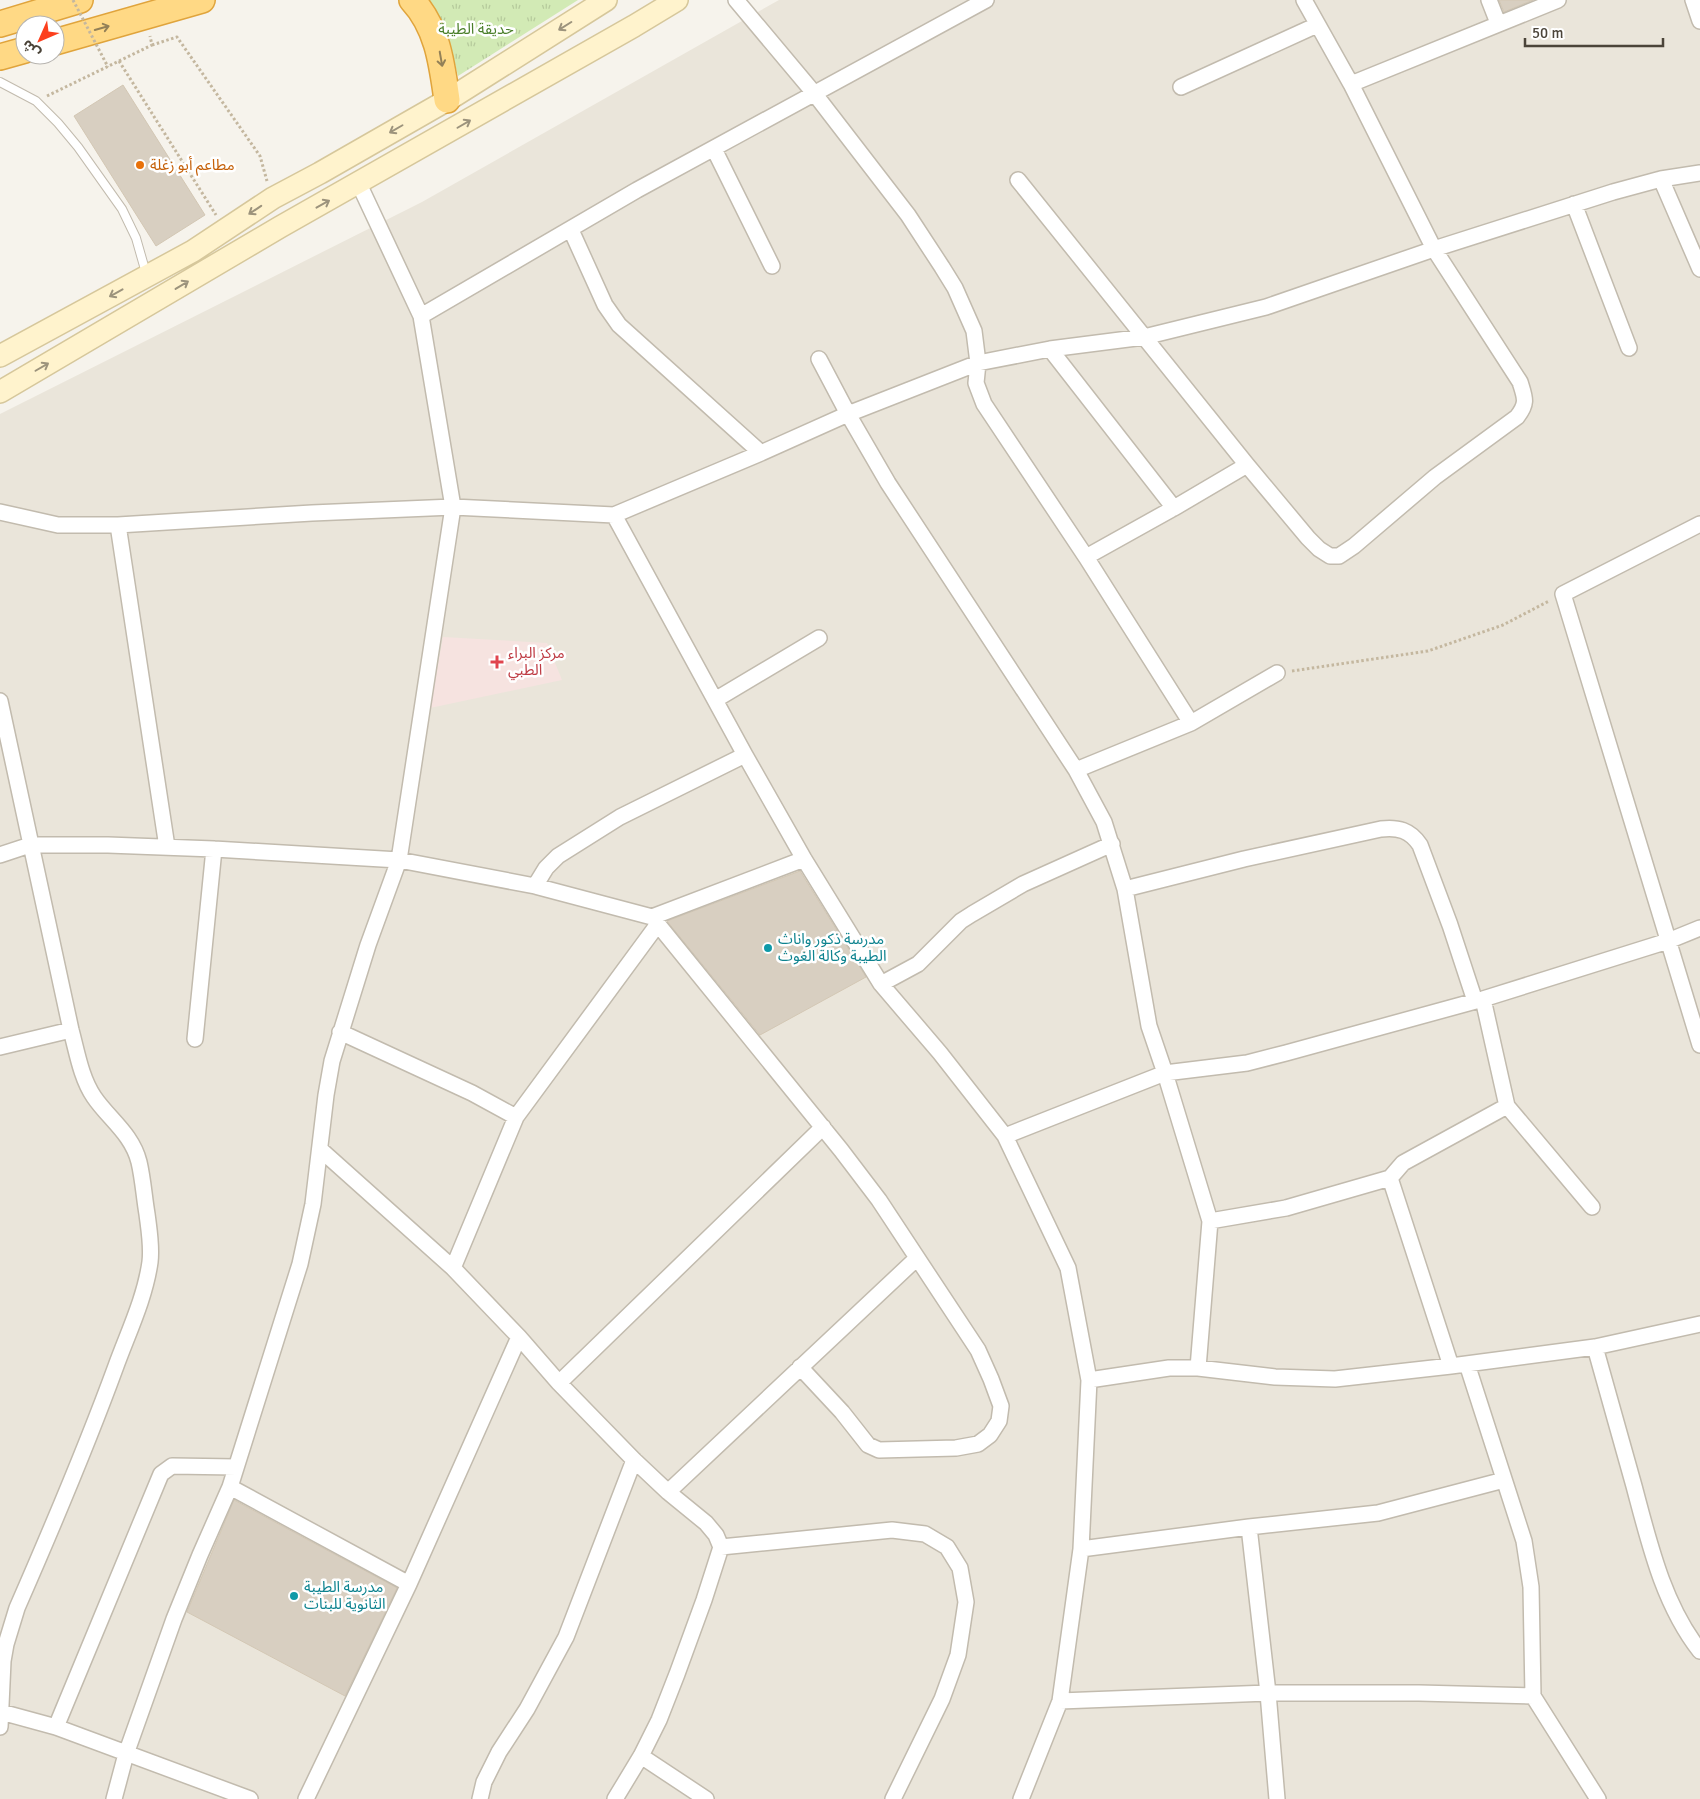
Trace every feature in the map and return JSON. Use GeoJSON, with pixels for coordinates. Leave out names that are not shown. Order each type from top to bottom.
{"type":"FeatureCollection","features":[{"type":"Feature","properties":{"kind":"highway"},"geometry":{"type":"LineString","coordinates":[[0,24],[80,0]]}},
{"type":"Feature","properties":{"kind":"highway"},"geometry":{"type":"LineString","coordinates":[[65,39],[202,0]]}},
{"type":"Feature","properties":{"kind":"highway"},"geometry":{"type":"LineString","coordinates":[[412,0],[428,24],[438,47],[447,100]]}},
{"type":"Feature","properties":{"kind":"highway"},"geometry":{"type":"LineString","coordinates":[[0,57],[15,53]]}},
{"type":"Feature","properties":{"kind":"main road"},"geometry":{"type":"LineString","coordinates":[[0,356],[193,251],[273,198],[447,100],[606,0]]}},
{"type":"Feature","properties":{"kind":"main road"},"geometry":{"type":"LineString","coordinates":[[0,392],[280,227],[359,184],[677,0]]}},
{"type":"Feature","properties":{"kind":"street"},"geometry":{"type":"LineString","coordinates":[[736,0],[814,93],[908,215],[942,267],[970,320],[976,342],[978,363],[976,383],[984,404],[1086,557],[1190,723]]}},
{"type":"Feature","properties":{"kind":"street"},"geometry":{"type":"LineString","coordinates":[[421,316],[637,190],[986,0]]}},
{"type":"Feature","properties":{"kind":"street"},"geometry":{"type":"LineString","coordinates":[[1018,180],[1247,465],[1319,550],[1330,556],[1339,556],[1354,546],[1436,478],[1517,417],[1524,407],[1524,395],[1520,382],[1434,249],[1351,84],[1304,0]]}},
{"type":"Feature","properties":{"kind":"street"},"geometry":{"type":"LineString","coordinates":[[1489,0],[1498,23]]}},
{"type":"Feature","properties":{"kind":"street"},"geometry":{"type":"LineString","coordinates":[[1351,84],[1558,0]]}},
{"type":"Feature","properties":{"kind":"street"},"geometry":{"type":"LineString","coordinates":[[1693,0],[1700,21]]}},
{"type":"Feature","properties":{"kind":"street"},"geometry":{"type":"LineString","coordinates":[[1181,87],[1317,25]]}},
{"type":"Feature","properties":{"kind":"street"},"geometry":{"type":"LineString","coordinates":[[714,149],[772,266]]}},
{"type":"Feature","properties":{"kind":"street"},"geometry":{"type":"LineString","coordinates":[[0,512],[58,525],[118,524],[453,507],[614,515],[848,414],[978,363],[1050,349],[1144,337],[1266,307],[1434,249],[1574,204],[1661,179],[1700,173]]}},
{"type":"Feature","properties":{"kind":"street"},"geometry":{"type":"LineString","coordinates":[[1661,179],[1700,269]]}},
{"type":"Feature","properties":{"kind":"street"},"geometry":{"type":"LineString","coordinates":[[114,1799],[126,1754],[179,1607],[230,1487],[300,1264],[313,1204],[332,1061],[368,945],[399,860],[453,507],[421,316],[359,184]]}},
{"type":"Feature","properties":{"kind":"street"},"geometry":{"type":"LineString","coordinates":[[1574,204],[1628,348]]}},
{"type":"Feature","properties":{"kind":"street"},"geometry":{"type":"LineString","coordinates":[[571,230],[605,304],[619,324],[761,453]]}},
{"type":"Feature","properties":{"kind":"street"},"geometry":{"type":"LineString","coordinates":[[1050,349],[1174,508]]}},
{"type":"Feature","properties":{"kind":"street"},"geometry":{"type":"LineString","coordinates":[[819,359],[888,484],[1076,770],[1100,815],[1112,844],[1125,889],[1149,1026],[1210,1222],[1198,1368]]}},
{"type":"Feature","properties":{"kind":"street"},"geometry":{"type":"LineString","coordinates":[[1086,557],[1247,465]]}},
{"type":"Feature","properties":{"kind":"street"},"geometry":{"type":"LineString","coordinates":[[614,515],[804,859],[881,984],[940,1053],[1005,1136],[1068,1268],[1089,1380],[1082,1549],[1060,1701],[1021,1799]]}},
{"type":"Feature","properties":{"kind":"street"},"geometry":{"type":"LineString","coordinates":[[118,524],[167,847]]}},
{"type":"Feature","properties":{"kind":"street"},"geometry":{"type":"LineString","coordinates":[[1700,524],[1563,594],[1700,1045]]}},
{"type":"Feature","properties":{"kind":"street"},"geometry":{"type":"LineString","coordinates":[[715,700],[819,638]]}},
{"type":"Feature","properties":{"kind":"street"},"geometry":{"type":"LineString","coordinates":[[1076,770],[1190,723],[1277,673]]}},
{"type":"Feature","properties":{"kind":"street"},"geometry":{"type":"LineString","coordinates":[[0,701],[71,1030],[90,1089],[102,1108],[123,1130],[134,1146],[140,1169],[151,1247],[150,1264],[144,1287],[105,1397],[15,1615],[3,1661],[0,1727]]}},
{"type":"Feature","properties":{"kind":"street"},"geometry":{"type":"LineString","coordinates":[[535,886],[546,868],[558,856],[620,817],[745,755]]}},
{"type":"Feature","properties":{"kind":"street"},"geometry":{"type":"LineString","coordinates":[[1125,889],[1244,859],[1381,829],[1400,829],[1408,832],[1420,845],[1479,1000],[1507,1106],[1592,1207]]}},
{"type":"Feature","properties":{"kind":"street"},"geometry":{"type":"LineString","coordinates":[[881,984],[918,964],[961,921],[972,914],[1023,884],[1112,844]]}},
{"type":"Feature","properties":{"kind":"street"},"geometry":{"type":"LineString","coordinates":[[0,854],[30,845],[108,845],[399,860],[535,886],[655,920],[823,1127],[879,1200],[978,1350],[1001,1406],[999,1421],[990,1435],[978,1444],[956,1448],[879,1450],[868,1445],[842,1412],[800,1367]]}},
{"type":"Feature","properties":{"kind":"street"},"geometry":{"type":"LineString","coordinates":[[194,1039],[214,849]]}},
{"type":"Feature","properties":{"kind":"street"},"geometry":{"type":"LineString","coordinates":[[453,1268],[516,1117],[655,920],[804,859]]}},
{"type":"Feature","properties":{"kind":"street"},"geometry":{"type":"LineString","coordinates":[[1005,1136],[1165,1073],[1247,1063],[1479,1000],[1668,942],[1700,928]]}},
{"type":"Feature","properties":{"kind":"street"},"geometry":{"type":"LineString","coordinates":[[0,1048],[71,1030]]}},
{"type":"Feature","properties":{"kind":"street"},"geometry":{"type":"LineString","coordinates":[[340,1032],[472,1093],[516,1117]]}},
{"type":"Feature","properties":{"kind":"street"},"geometry":{"type":"LineString","coordinates":[[1210,1222],[1286,1208],[1390,1178],[1403,1164],[1507,1106]]}},
{"type":"Feature","properties":{"kind":"street"},"geometry":{"type":"LineString","coordinates":[[559,1383],[823,1127]]}},
{"type":"Feature","properties":{"kind":"street"},"geometry":{"type":"LineString","coordinates":[[321,1150],[453,1268],[520,1337],[559,1383],[634,1460],[668,1492],[706,1523],[716,1535],[721,1547],[677,1674],[659,1720],[642,1756],[615,1799]]}},
{"type":"Feature","properties":{"kind":"street"},"geometry":{"type":"LineString","coordinates":[[1390,1178],[1451,1366]]}},
{"type":"Feature","properties":{"kind":"street"},"geometry":{"type":"LineString","coordinates":[[668,1492],[917,1258]]}},
{"type":"Feature","properties":{"kind":"street"},"geometry":{"type":"LineString","coordinates":[[1089,1380],[1169,1368],[1198,1368],[1275,1377],[1335,1379],[1595,1347],[1700,1324]]}},
{"type":"Feature","properties":{"kind":"street"},"geometry":{"type":"LineString","coordinates":[[306,1799],[409,1584],[520,1337]]}},
{"type":"Feature","properties":{"kind":"street"},"geometry":{"type":"LineString","coordinates":[[1595,1347],[1655,1558],[1671,1602],[1682,1625],[1700,1651]]}},
{"type":"Feature","properties":{"kind":"street"},"geometry":{"type":"LineString","coordinates":[[1467,1364],[1524,1541],[1529,1569],[1533,1696],[1598,1799]]}},
{"type":"Feature","properties":{"kind":"street"},"geometry":{"type":"LineString","coordinates":[[480,1799],[484,1782],[499,1752],[526,1709],[566,1637],[634,1460]]}},
{"type":"Feature","properties":{"kind":"street"},"geometry":{"type":"LineString","coordinates":[[56,1727],[162,1474],[172,1466],[236,1467]]}},
{"type":"Feature","properties":{"kind":"street"},"geometry":{"type":"LineString","coordinates":[[1082,1549],[1250,1527],[1378,1513],[1504,1480]]}},
{"type":"Feature","properties":{"kind":"street"},"geometry":{"type":"LineString","coordinates":[[230,1487],[409,1584]]}},
{"type":"Feature","properties":{"kind":"street"},"geometry":{"type":"LineString","coordinates":[[1250,1527],[1268,1693],[1277,1799]]}},
{"type":"Feature","properties":{"kind":"street"},"geometry":{"type":"LineString","coordinates":[[721,1547],[892,1530],[925,1534],[947,1547],[960,1568],[966,1602],[958,1655],[942,1699],[893,1799]]}},
{"type":"Feature","properties":{"kind":"street"},"geometry":{"type":"LineString","coordinates":[[1060,1701],[1268,1693],[1419,1693],[1533,1696]]}},
{"type":"Feature","properties":{"kind":"street"},"geometry":{"type":"LineString","coordinates":[[1,1712],[56,1727],[250,1799]]}},
{"type":"Feature","properties":{"kind":"street"},"geometry":{"type":"LineString","coordinates":[[642,1756],[706,1799]]}},
{"type":"Feature","properties":{"kind":"lane"},"geometry":{"type":"LineString","coordinates":[[0,82],[36,101],[58,122],[98,175],[122,209],[136,238],[146,276]]}},
{"type":"Feature","properties":{"kind":"path"},"geometry":{"type":"LineString","coordinates":[[73,0],[108,67]]}},
{"type":"Feature","properties":{"kind":"path"},"geometry":{"type":"LineString","coordinates":[[145,16],[152,45]]}},
{"type":"Feature","properties":{"kind":"path"},"geometry":{"type":"LineString","coordinates":[[36,101],[152,45],[178,37],[260,156],[273,198]]}},
{"type":"Feature","properties":{"kind":"path"},"geometry":{"type":"LineString","coordinates":[[119,61],[225,230]]}},
{"type":"Feature","properties":{"kind":"path"},"geometry":{"type":"LineString","coordinates":[[1277,673],[1371,661],[1428,651],[1503,625],[1563,594]]}},
{"type":"Feature","properties":{"kind":"shaded area"},"geometry":{"type":"Polygon","coordinates":[[[779,0],[1700,0],[1700,1799],[0,1799],[0,414],[422,202],[779,0]]]}},
{"type":"Feature","properties":{"kind":"shaded area","name":"مركز البراء الطبي"},"geometry":{"type":"Polygon","coordinates":[[[443,637],[547,643],[562,680],[430,708],[443,637]]]}},
{"type":"Feature","properties":{"kind":"green space","name":"حديقة الطيبة"},"geometry":{"type":"Polygon","coordinates":[[[429,0],[578,0],[458,76],[446,36],[429,0]]]}},
{"type":"Feature","properties":{"kind":"building"},"geometry":{"type":"Polygon","coordinates":[[[1499,0],[1533,0],[1504,12],[1499,0]]]}},
{"type":"Feature","properties":{"kind":"building","name":"مطاعم أبو زغلة"},"geometry":{"type":"Polygon","coordinates":[[[123,85],[205,215],[156,246],[74,116],[123,85]]]}},
{"type":"Feature","properties":{"kind":"building","name":"مدرسة ذكور واناث الطيبة وكالة الغوث"},"geometry":{"type":"Polygon","coordinates":[[[800,871],[866,977],[760,1035],[667,921],[800,871]]]}},
{"type":"Feature","properties":{"kind":"building","name":"مدرسة الطيبة الثانوية للبنات"},"geometry":{"type":"Polygon","coordinates":[[[234,1500],[397,1588],[345,1696],[187,1612],[234,1500]]]}},
{"type":"Feature","properties":{"kind":"place","name":"مطاعم أبو زغلة"},"geometry":{"type":"Point","coordinates":[140,165]}},
{"type":"Feature","properties":{"kind":"place","name":"مركز البراء الطبي"},"geometry":{"type":"Point","coordinates":[497,662]}},
{"type":"Feature","properties":{"kind":"place","name":"مدرسة ذكور واناث الطيبة وكالة الغوث"},"geometry":{"type":"Point","coordinates":[768,948]}},
{"type":"Feature","properties":{"kind":"place","name":"مدرسة الطيبة الثانوية للبنات"},"geometry":{"type":"Point","coordinates":[294,1596]}}]}
